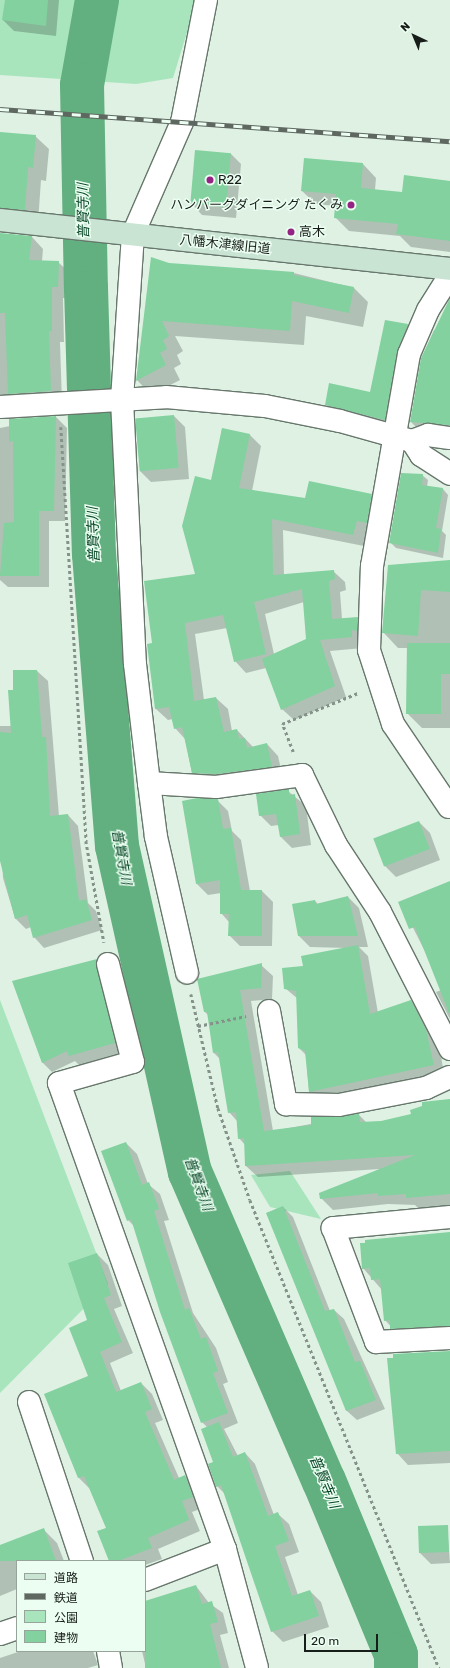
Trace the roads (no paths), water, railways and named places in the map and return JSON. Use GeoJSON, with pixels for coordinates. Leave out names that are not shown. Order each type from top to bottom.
{"type":"FeatureCollection","features":[{"type":"Feature","properties":{"kind":"street"},"geometry":{"type":"LineString","coordinates":[[187,972],[156,837],[149,783],[135,664],[119,400],[127,234],[182,122],[206,0]]}},
{"type":"Feature","properties":{"kind":"street","name":"八幡木津線旧道"},"geometry":{"type":"LineString","coordinates":[[0,220],[450,269]]}},
{"type":"Feature","properties":{"kind":"street"},"geometry":{"type":"LineString","coordinates":[[449,807],[393,724],[369,650],[372,566],[403,438],[409,354],[428,310],[450,275]]}},
{"type":"Feature","properties":{"kind":"street"},"geometry":{"type":"LineString","coordinates":[[0,407],[166,396],[265,406],[403,438],[428,435],[450,438]]}},
{"type":"Feature","properties":{"kind":"street"},"geometry":{"type":"LineString","coordinates":[[403,438],[421,455],[450,474]]}},
{"type":"Feature","properties":{"kind":"street"},"geometry":{"type":"LineString","coordinates":[[149,783],[216,787],[302,775],[336,845],[380,912],[450,1049]]}},
{"type":"Feature","properties":{"kind":"street"},"geometry":{"type":"LineString","coordinates":[[108,964],[133,1062],[59,1083],[225,1549],[257,1668]]}},
{"type":"Feature","properties":{"kind":"street"},"geometry":{"type":"LineString","coordinates":[[270,1011],[286,1104],[339,1105],[426,1088],[450,1077]]}},
{"type":"Feature","properties":{"kind":"street"},"geometry":{"type":"LineString","coordinates":[[450,1217],[333,1228],[376,1342],[450,1338]]}},
{"type":"Feature","properties":{"kind":"street"},"geometry":{"type":"LineString","coordinates":[[29,1402],[82,1560]]}},
{"type":"Feature","properties":{"kind":"street"},"geometry":{"type":"LineString","coordinates":[[146,1580],[225,1549]]}},
{"type":"Feature","properties":{"kind":"street"},"geometry":{"type":"LineString","coordinates":[[0,1634],[16,1628]]}},
{"type":"Feature","properties":{"kind":"street"},"geometry":{"type":"LineString","coordinates":[[108,1652],[111,1668]]}},
{"type":"Feature","properties":{"kind":"waterway","name":"普賢寺川"},"geometry":{"type":"LineString","coordinates":[[97,0],[82,85],[86,288],[94,554],[117,846],[190,1172],[324,1481],[396,1655],[396,1668]]}},
{"type":"Feature","properties":{"kind":"railway"},"geometry":{"type":"LineString","coordinates":[[0,109],[450,141]]}},
{"type":"Feature","properties":{"kind":"place","name":"R22"},"geometry":{"type":"Point","coordinates":[210,180]}},
{"type":"Feature","properties":{"kind":"place","name":"ハンバーグダイニング たくみ"},"geometry":{"type":"Point","coordinates":[351,205]}},
{"type":"Feature","properties":{"kind":"place","name":"高木"},"geometry":{"type":"Point","coordinates":[291,232]}}]}
